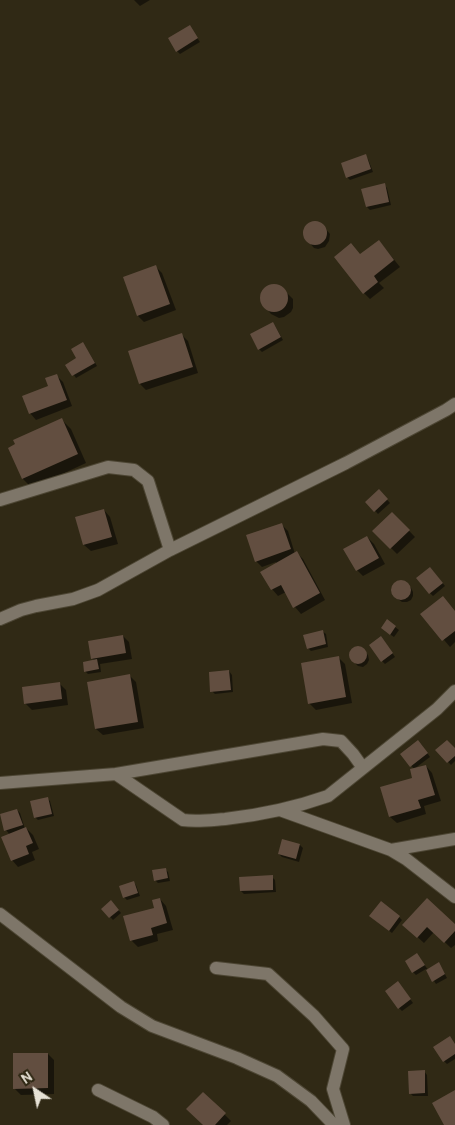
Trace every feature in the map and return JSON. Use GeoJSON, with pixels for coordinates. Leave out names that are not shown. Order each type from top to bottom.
{"type":"FeatureCollection","features":[{"type":"Feature","properties":{"kind":"street"},"geometry":{"type":"LineString","coordinates":[[0,619],[21,610],[73,599],[98,590],[170,550],[346,463],[455,404]]}},
{"type":"Feature","properties":{"kind":"street"},"geometry":{"type":"LineString","coordinates":[[0,500],[108,467],[134,470],[148,481],[170,550]]}},
{"type":"Feature","properties":{"kind":"street"},"geometry":{"type":"LineString","coordinates":[[116,774],[183,820],[194,822],[249,816],[280,810],[328,796],[437,709],[455,691]]}},
{"type":"Feature","properties":{"kind":"street"},"geometry":{"type":"LineString","coordinates":[[0,783],[116,774],[323,739],[341,742],[363,768]]}},
{"type":"Feature","properties":{"kind":"street"},"geometry":{"type":"LineString","coordinates":[[280,810],[391,850],[455,897]]}},
{"type":"Feature","properties":{"kind":"street"},"geometry":{"type":"LineString","coordinates":[[391,850],[455,838]]}},
{"type":"Feature","properties":{"kind":"street"},"geometry":{"type":"LineString","coordinates":[[0,914],[121,1007],[152,1026],[237,1058],[277,1076],[311,1101],[334,1125]]}},
{"type":"Feature","properties":{"kind":"street"},"geometry":{"type":"LineString","coordinates":[[216,968],[268,974],[314,1016],[343,1049],[333,1089],[344,1125]]}},
{"type":"Feature","properties":{"kind":"street"},"geometry":{"type":"LineString","coordinates":[[98,1090],[153,1117],[163,1125]]}},
{"type":"Feature","properties":{"kind":"building"},"geometry":{"type":"Polygon","coordinates":[[[190,25],[198,38],[176,52],[168,38],[190,25]]]}},
{"type":"Feature","properties":{"kind":"building"},"geometry":{"type":"Polygon","coordinates":[[[366,154],[371,169],[346,178],[341,163],[366,154]]]}},
{"type":"Feature","properties":{"kind":"building"},"geometry":{"type":"Polygon","coordinates":[[[385,183],[389,202],[366,207],[361,189],[385,183]]]}},
{"type":"Feature","properties":{"kind":"building"},"geometry":{"type":"Polygon","coordinates":[[[310,221],[320,221],[327,228],[327,238],[320,245],[310,245],[303,238],[303,228],[310,221]]]}},
{"type":"Feature","properties":{"kind":"building"},"geometry":{"type":"Polygon","coordinates":[[[379,240],[394,260],[374,276],[378,282],[363,294],[334,257],[351,243],[360,254],[379,240]]]}},
{"type":"Feature","properties":{"kind":"building"},"geometry":{"type":"Polygon","coordinates":[[[156,265],[170,304],[137,316],[123,277],[156,265]]]}},
{"type":"Feature","properties":{"kind":"building"},"geometry":{"type":"Polygon","coordinates":[[[274,284],[284,288],[288,298],[284,308],[274,312],[264,308],[260,298],[264,288],[274,284]]]}},
{"type":"Feature","properties":{"kind":"building"},"geometry":{"type":"Polygon","coordinates":[[[273,322],[281,337],[258,350],[250,334],[273,322]]]}},
{"type":"Feature","properties":{"kind":"building"},"geometry":{"type":"Polygon","coordinates":[[[182,333],[193,367],[139,384],[128,351],[182,333]]]}},
{"type":"Feature","properties":{"kind":"building"},"geometry":{"type":"Polygon","coordinates":[[[83,342],[95,363],[72,376],[65,365],[76,358],[71,349],[83,342]]]}},
{"type":"Feature","properties":{"kind":"building"},"geometry":{"type":"Polygon","coordinates":[[[57,374],[67,400],[29,414],[22,396],[48,386],[45,378],[57,374]]]}},
{"type":"Feature","properties":{"kind":"building"},"geometry":{"type":"Polygon","coordinates":[[[62,418],[78,454],[22,479],[8,448],[15,444],[13,440],[62,418]]]}},
{"type":"Feature","properties":{"kind":"building"},"geometry":{"type":"Polygon","coordinates":[[[379,489],[388,499],[374,512],[365,502],[379,489]]]}},
{"type":"Feature","properties":{"kind":"building"},"geometry":{"type":"Polygon","coordinates":[[[104,509],[112,537],[83,545],[75,517],[104,509]]]}},
{"type":"Feature","properties":{"kind":"building"},"geometry":{"type":"Polygon","coordinates":[[[392,512],[410,530],[390,549],[372,531],[392,512]]]}},
{"type":"Feature","properties":{"kind":"building"},"geometry":{"type":"Polygon","coordinates":[[[282,523],[291,549],[255,562],[246,535],[282,523]]]}},
{"type":"Feature","properties":{"kind":"building"},"geometry":{"type":"Polygon","coordinates":[[[367,536],[379,558],[356,571],[343,549],[367,536]]]}},
{"type":"Feature","properties":{"kind":"building"},"geometry":{"type":"Polygon","coordinates":[[[297,551],[320,593],[293,608],[281,585],[271,590],[260,572],[297,551]]]}},
{"type":"Feature","properties":{"kind":"building"},"geometry":{"type":"Polygon","coordinates":[[[430,567],[443,583],[429,594],[416,578],[430,567]]]}},
{"type":"Feature","properties":{"kind":"building"},"geometry":{"type":"Polygon","coordinates":[[[401,580],[408,583],[411,590],[408,597],[401,600],[394,597],[391,590],[394,583],[401,580]]]}},
{"type":"Feature","properties":{"kind":"building"},"geometry":{"type":"Polygon","coordinates":[[[443,596],[455,611],[455,631],[442,641],[420,614],[443,596]]]}},
{"type":"Feature","properties":{"kind":"building"},"geometry":{"type":"Polygon","coordinates":[[[387,619],[396,626],[390,635],[381,628],[387,619]]]}},
{"type":"Feature","properties":{"kind":"building"},"geometry":{"type":"Polygon","coordinates":[[[323,630],[326,644],[307,649],[303,635],[323,630]]]}},
{"type":"Feature","properties":{"kind":"building"},"geometry":{"type":"Polygon","coordinates":[[[123,635],[126,653],[91,659],[88,641],[123,635]]]}},
{"type":"Feature","properties":{"kind":"building"},"geometry":{"type":"Polygon","coordinates":[[[381,636],[393,653],[381,662],[369,645],[381,636]]]}},
{"type":"Feature","properties":{"kind":"building"},"geometry":{"type":"Polygon","coordinates":[[[358,646],[364,649],[367,655],[364,661],[358,664],[352,661],[349,655],[352,649],[358,646]]]}},
{"type":"Feature","properties":{"kind":"building"},"geometry":{"type":"Polygon","coordinates":[[[339,656],[346,697],[308,704],[301,663],[339,656]]]}},
{"type":"Feature","properties":{"kind":"building"},"geometry":{"type":"Polygon","coordinates":[[[97,659],[99,669],[84,672],[83,662],[97,659]]]}},
{"type":"Feature","properties":{"kind":"building"},"geometry":{"type":"Polygon","coordinates":[[[229,670],[231,690],[210,692],[209,672],[229,670]]]}},
{"type":"Feature","properties":{"kind":"building"},"geometry":{"type":"Polygon","coordinates":[[[130,674],[138,722],[95,729],[87,682],[130,674]]]}},
{"type":"Feature","properties":{"kind":"building"},"geometry":{"type":"Polygon","coordinates":[[[60,682],[62,699],[24,704],[22,687],[60,682]]]}},
{"type":"Feature","properties":{"kind":"building"},"geometry":{"type":"Polygon","coordinates":[[[418,740],[428,753],[410,767],[400,754],[418,740]]]}},
{"type":"Feature","properties":{"kind":"building"},"geometry":{"type":"Polygon","coordinates":[[[447,740],[455,748],[455,756],[447,763],[435,750],[447,740]]]}},
{"type":"Feature","properties":{"kind":"building"},"geometry":{"type":"Polygon","coordinates":[[[426,765],[435,795],[418,800],[421,808],[389,817],[380,787],[412,778],[410,769],[426,765]]]}},
{"type":"Feature","properties":{"kind":"building"},"geometry":{"type":"Polygon","coordinates":[[[48,797],[52,814],[34,818],[30,801],[48,797]]]}},
{"type":"Feature","properties":{"kind":"building"},"geometry":{"type":"Polygon","coordinates":[[[17,809],[23,825],[4,831],[0,814],[17,809]]]}},
{"type":"Feature","properties":{"kind":"building"},"geometry":{"type":"Polygon","coordinates":[[[26,827],[33,843],[26,846],[29,854],[11,861],[1,837],[26,827]]]}},
{"type":"Feature","properties":{"kind":"building"},"geometry":{"type":"Polygon","coordinates":[[[282,839],[300,844],[296,859],[278,854],[282,839]]]}},
{"type":"Feature","properties":{"kind":"building"},"geometry":{"type":"Polygon","coordinates":[[[166,868],[168,878],[154,881],[152,870],[166,868]]]}},
{"type":"Feature","properties":{"kind":"building"},"geometry":{"type":"Polygon","coordinates":[[[273,875],[273,890],[240,891],[239,877],[273,875]]]}},
{"type":"Feature","properties":{"kind":"building"},"geometry":{"type":"Polygon","coordinates":[[[134,881],[138,893],[123,898],[119,886],[134,881]]]}},
{"type":"Feature","properties":{"kind":"building"},"geometry":{"type":"Polygon","coordinates":[[[160,898],[167,923],[151,928],[153,935],[130,941],[123,916],[154,908],[152,900],[160,898]]]}},
{"type":"Feature","properties":{"kind":"building"},"geometry":{"type":"Polygon","coordinates":[[[427,898],[455,924],[455,931],[444,943],[427,927],[417,938],[402,925],[427,898]]]}},
{"type":"Feature","properties":{"kind":"building"},"geometry":{"type":"Polygon","coordinates":[[[111,900],[119,910],[109,918],[101,909],[111,900]]]}},
{"type":"Feature","properties":{"kind":"building"},"geometry":{"type":"Polygon","coordinates":[[[381,901],[400,916],[389,931],[369,916],[381,901]]]}},
{"type":"Feature","properties":{"kind":"building"},"geometry":{"type":"Polygon","coordinates":[[[417,953],[425,965],[412,973],[405,961],[417,953]]]}},
{"type":"Feature","properties":{"kind":"building"},"geometry":{"type":"Polygon","coordinates":[[[439,962],[445,974],[432,982],[426,970],[439,962]]]}},
{"type":"Feature","properties":{"kind":"building"},"geometry":{"type":"Polygon","coordinates":[[[398,981],[411,999],[398,1009],[385,991],[398,981]]]}},
{"type":"Feature","properties":{"kind":"building"},"geometry":{"type":"Polygon","coordinates":[[[450,1036],[455,1044],[455,1054],[443,1062],[433,1047],[450,1036]]]}},
{"type":"Feature","properties":{"kind":"building"},"geometry":{"type":"Polygon","coordinates":[[[13,1053],[48,1053],[48,1088],[13,1089],[13,1053]]]}},
{"type":"Feature","properties":{"kind":"building"},"geometry":{"type":"Polygon","coordinates":[[[425,1070],[425,1093],[409,1094],[408,1071],[425,1070]]]}},
{"type":"Feature","properties":{"kind":"building"},"geometry":{"type":"Polygon","coordinates":[[[455,1090],[455,1125],[444,1125],[432,1103],[455,1090]]]}},
{"type":"Feature","properties":{"kind":"building"},"geometry":{"type":"Polygon","coordinates":[[[203,1092],[226,1113],[215,1125],[203,1125],[186,1109],[203,1092]]]}}]}
